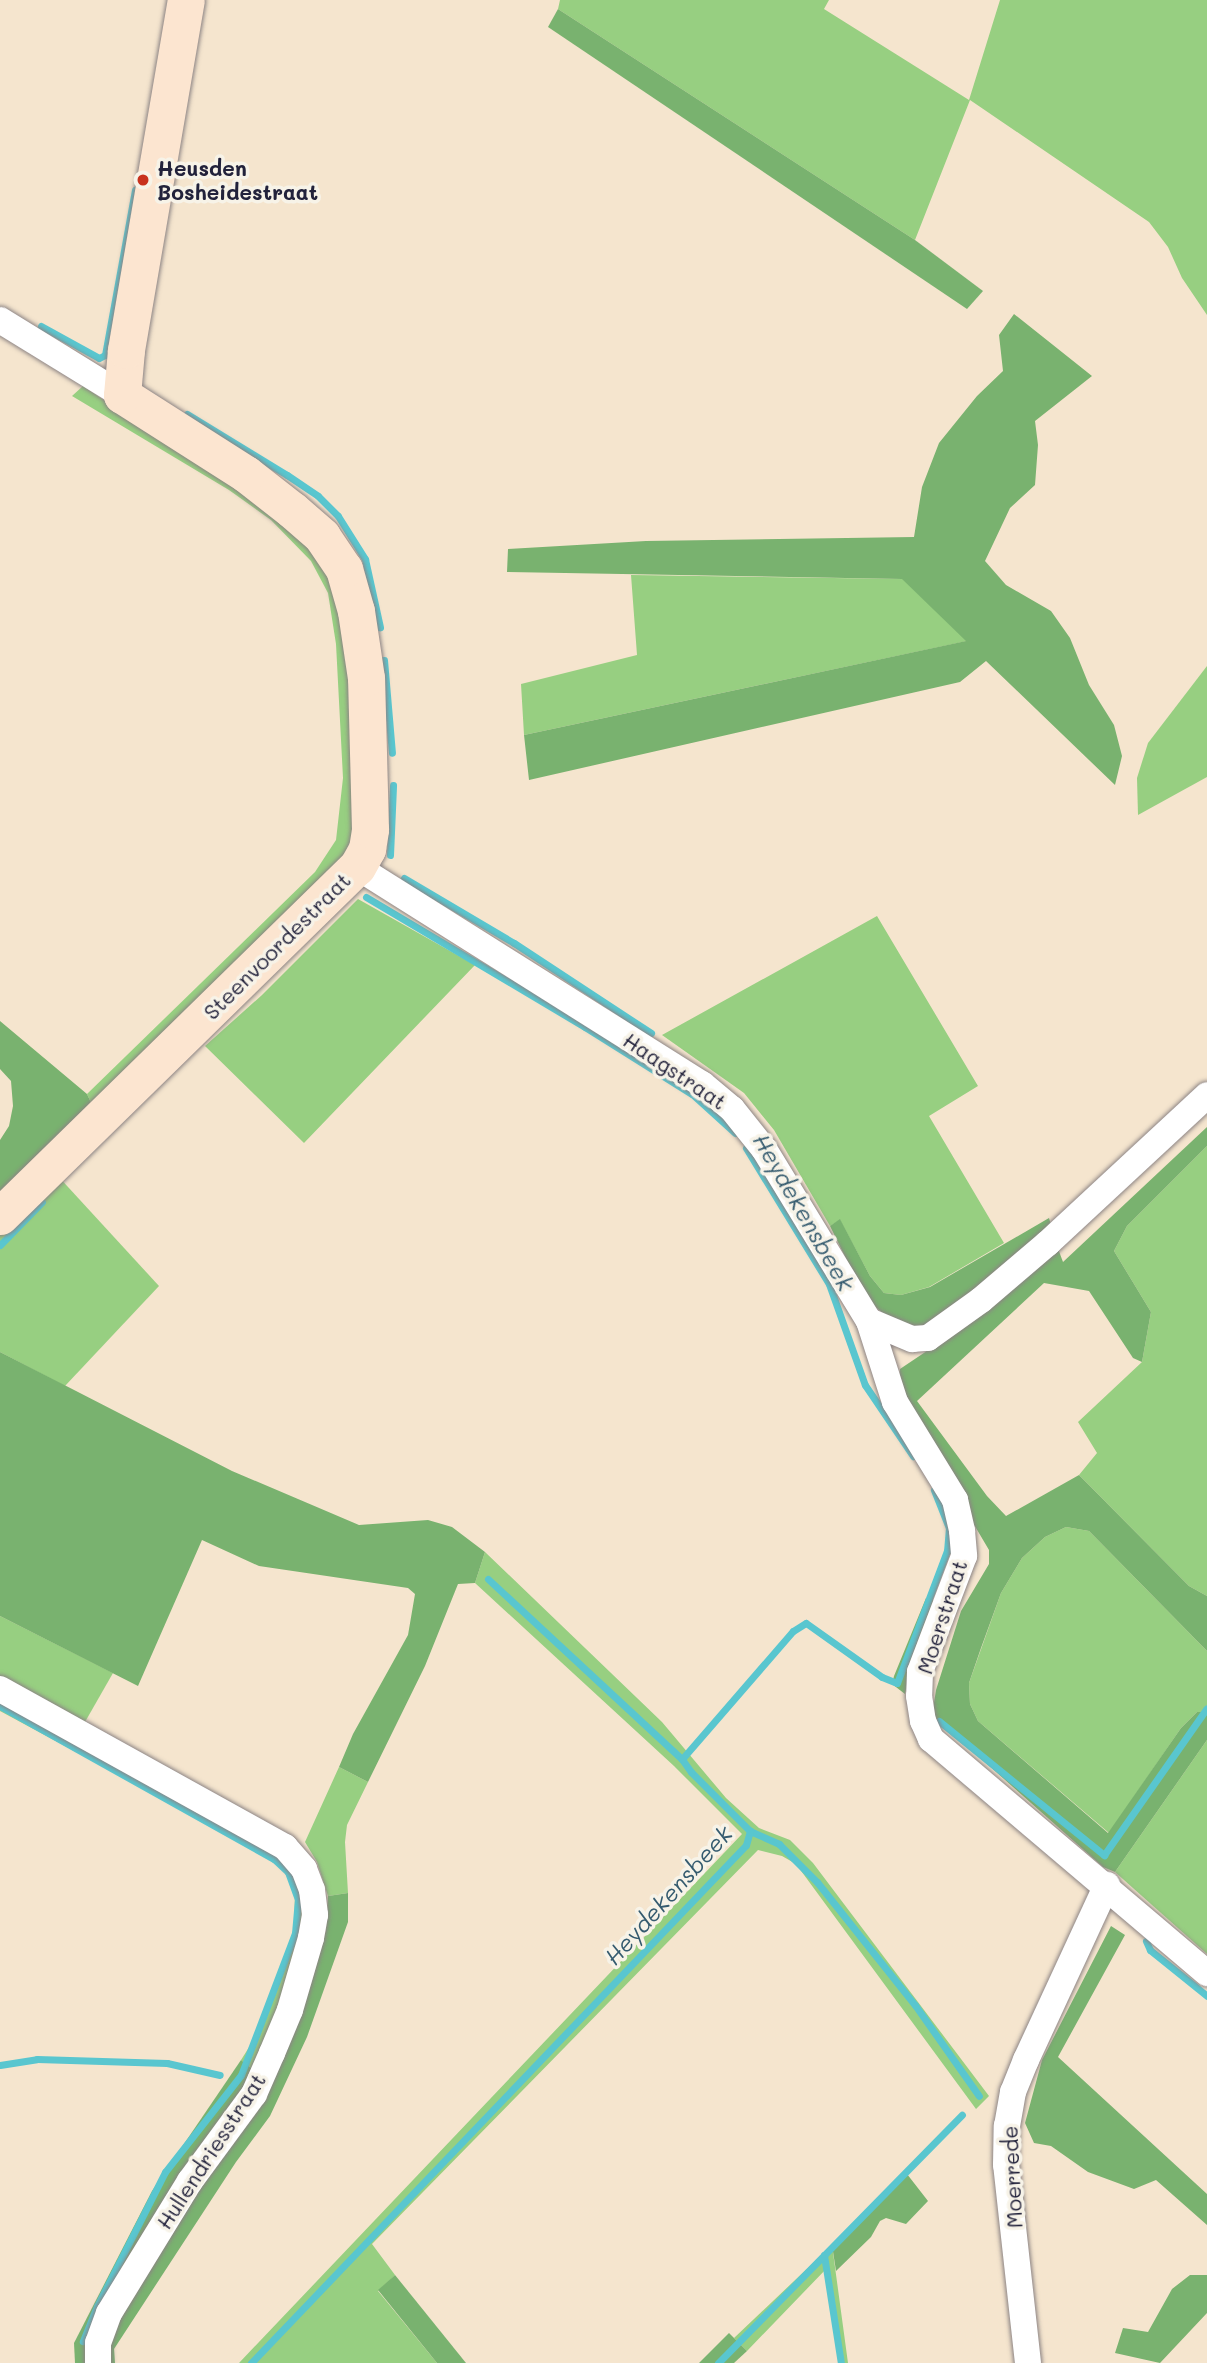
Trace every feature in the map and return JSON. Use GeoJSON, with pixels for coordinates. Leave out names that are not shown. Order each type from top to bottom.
{"type":"FeatureCollection","features":[{"type":"Feature","properties":{"kind":"street"},"geometry":{"type":"LineString","coordinates":[[0,320],[122,395],[128,336],[186,0]]}},
{"type":"Feature","properties":{"kind":"street","name":"Steenvoordestraat"},"geometry":{"type":"LineString","coordinates":[[0,1216],[357,867],[367,849],[370,828],[370,761],[366,678],[356,611],[344,569],[322,536],[292,510],[246,474],[122,395]]}},
{"type":"Feature","properties":{"kind":"street","name":"Haagstraat"},"geometry":{"type":"LineString","coordinates":[[357,867],[702,1084],[732,1109],[764,1149],[869,1321]]}},
{"type":"Feature","properties":{"kind":"street"},"geometry":{"type":"LineString","coordinates":[[869,1321],[912,1339],[928,1338],[981,1300],[1048,1242],[1207,1094]]}},
{"type":"Feature","properties":{"kind":"street","name":"Moerstraat"},"geometry":{"type":"LineString","coordinates":[[869,1321],[895,1402],[955,1500],[962,1531],[964,1556],[920,1672],[919,1696],[923,1721],[931,1740],[975,1779],[1107,1885],[1207,1973]]}},
{"type":"Feature","properties":{"kind":"street","name":"Hullendriesstraat"},"geometry":{"type":"LineString","coordinates":[[0,1689],[285,1847],[304,1869],[312,1890],[315,1915],[312,1938],[290,2011],[254,2094],[190,2181],[109,2313],[98,2343],[98,2363]]}},
{"type":"Feature","properties":{"kind":"street","name":"Moerrede"},"geometry":{"type":"LineString","coordinates":[[1028,2363],[1006,2165],[1007,2126],[1013,2092],[1107,1885]]}},
{"type":"Feature","properties":{"kind":"green space"},"geometry":{"type":"Polygon","coordinates":[[[560,0],[829,0],[824,9],[969,100],[1000,0],[1207,0],[1207,315],[1182,278],[1168,247],[1149,222],[970,100],[915,240],[558,9],[560,0]]]}},
{"type":"Feature","properties":{"kind":"green space"},"geometry":{"type":"Polygon","coordinates":[[[558,9],[915,240],[983,291],[967,309],[548,27],[558,9]]]}},
{"type":"Feature","properties":{"kind":"green space"},"geometry":{"type":"Polygon","coordinates":[[[1014,314],[1092,376],[1035,421],[1038,445],[1035,485],[1010,508],[985,561],[1006,585],[1051,611],[1070,638],[1089,685],[1114,725],[1122,756],[1115,785],[986,661],[960,682],[529,780],[524,735],[966,641],[902,579],[507,572],[508,549],[646,541],[914,537],[922,487],[939,443],[977,396],[1003,371],[999,335],[1014,314]]]}},
{"type":"Feature","properties":{"kind":"green space"},"geometry":{"type":"Polygon","coordinates":[[[83,386],[299,532],[336,586],[350,654],[352,836],[343,860],[93,1107],[87,1094],[315,872],[336,840],[343,778],[336,644],[328,593],[311,561],[271,520],[229,490],[72,396],[83,386]]]}},
{"type":"Feature","properties":{"kind":"green space"},"geometry":{"type":"Polygon","coordinates":[[[631,575],[903,579],[967,641],[524,735],[521,684],[637,655],[631,575]]]}},
{"type":"Feature","properties":{"kind":"green space"},"geometry":{"type":"Polygon","coordinates":[[[1207,666],[1207,777],[1138,815],[1137,778],[1148,743],[1207,666]]]}},
{"type":"Feature","properties":{"kind":"green space"},"geometry":{"type":"Polygon","coordinates":[[[358,899],[475,965],[304,1143],[205,1046],[262,995],[358,899]]]}},
{"type":"Feature","properties":{"kind":"green space"},"geometry":{"type":"Polygon","coordinates":[[[877,916],[978,1086],[929,1116],[1004,1243],[929,1287],[901,1295],[884,1293],[870,1276],[840,1220],[830,1226],[774,1130],[744,1093],[662,1035],[877,916]]]}},
{"type":"Feature","properties":{"kind":"green space"},"geometry":{"type":"Polygon","coordinates":[[[0,1021],[87,1094],[93,1107],[0,1198],[0,1140],[9,1126],[13,1106],[11,1081],[0,1069],[0,1021]]]}},
{"type":"Feature","properties":{"kind":"green space"},"geometry":{"type":"Polygon","coordinates":[[[1207,1127],[1207,1146],[1127,1226],[1114,1251],[1151,1312],[1142,1362],[1133,1358],[1089,1291],[1044,1283],[917,1401],[987,1496],[1006,1516],[1079,1475],[1189,1586],[1207,1596],[1207,1651],[1089,1531],[1066,1527],[1045,1537],[1022,1558],[1001,1593],[969,1683],[970,1704],[978,1721],[1108,1833],[1181,1728],[1197,1712],[1207,1712],[1207,1740],[1115,1872],[1103,1867],[932,1715],[936,1690],[961,1611],[989,1564],[989,1550],[898,1396],[900,1369],[967,1324],[1057,1246],[1063,1262],[1207,1127]]]}},
{"type":"Feature","properties":{"kind":"green space"},"geometry":{"type":"Polygon","coordinates":[[[1207,1146],[1207,1596],[1189,1586],[1079,1475],[1097,1453],[1078,1422],[1142,1362],[1151,1312],[1114,1251],[1127,1226],[1207,1146]]]}},
{"type":"Feature","properties":{"kind":"green space"},"geometry":{"type":"Polygon","coordinates":[[[57,1175],[159,1286],[65,1386],[0,1352],[0,1231],[57,1175]]]}},
{"type":"Feature","properties":{"kind":"green space"},"geometry":{"type":"Polygon","coordinates":[[[1049,1218],[1052,1228],[949,1318],[922,1328],[896,1324],[866,1299],[830,1226],[840,1219],[870,1276],[884,1293],[901,1295],[930,1287],[1049,1218]]]}},
{"type":"Feature","properties":{"kind":"green space"},"geometry":{"type":"Polygon","coordinates":[[[0,1352],[232,1471],[359,1525],[428,1520],[452,1527],[485,1552],[475,1583],[458,1584],[425,1666],[368,1782],[339,1767],[353,1734],[408,1635],[415,1594],[408,1588],[259,1566],[202,1540],[138,1686],[0,1616],[0,1352]]]}},
{"type":"Feature","properties":{"kind":"green space"},"geometry":{"type":"Polygon","coordinates":[[[1066,1527],[1089,1531],[1207,1651],[1207,1712],[1197,1712],[1181,1728],[1109,1833],[978,1721],[970,1704],[969,1683],[1001,1593],[1022,1558],[1045,1537],[1066,1527]]]}},
{"type":"Feature","properties":{"kind":"green space"},"geometry":{"type":"Polygon","coordinates":[[[485,1552],[662,1722],[726,1798],[759,1828],[790,1840],[813,1863],[989,2096],[976,2109],[796,1864],[782,1856],[758,1850],[372,2244],[395,2275],[378,2291],[437,2363],[239,2363],[742,1834],[674,1766],[475,1583],[485,1552]]]}},
{"type":"Feature","properties":{"kind":"green space"},"geometry":{"type":"Polygon","coordinates":[[[926,1598],[940,1602],[909,1675],[905,1694],[892,1684],[926,1598]]]}},
{"type":"Feature","properties":{"kind":"green space"},"geometry":{"type":"Polygon","coordinates":[[[0,1616],[113,1673],[85,1722],[0,1676],[0,1616]]]}},
{"type":"Feature","properties":{"kind":"green space"},"geometry":{"type":"Polygon","coordinates":[[[0,1696],[287,1860],[305,1903],[300,1947],[255,2071],[241,2060],[258,2033],[294,1930],[295,1895],[284,1870],[245,1843],[0,1711],[0,1696]]]}},
{"type":"Feature","properties":{"kind":"green space"},"geometry":{"type":"Polygon","coordinates":[[[1207,1740],[1207,1954],[1115,1872],[1207,1740]]]}},
{"type":"Feature","properties":{"kind":"green space"},"geometry":{"type":"Polygon","coordinates":[[[339,1767],[368,1782],[347,1825],[345,1842],[348,1893],[328,1896],[317,1862],[305,1842],[339,1767]]]}},
{"type":"Feature","properties":{"kind":"green space"},"geometry":{"type":"Polygon","coordinates":[[[348,1893],[348,1922],[307,2037],[270,2116],[236,2162],[114,2349],[115,2363],[109,2363],[111,2330],[311,1984],[326,1930],[328,1896],[348,1893]]]}},
{"type":"Feature","properties":{"kind":"green space"},"geometry":{"type":"Polygon","coordinates":[[[1111,1926],[1125,1935],[1058,2057],[1207,2194],[1207,2225],[1156,2180],[1134,2189],[1088,2172],[1051,2146],[1034,2143],[1025,2123],[1042,2060],[1111,1926]]]}},
{"type":"Feature","properties":{"kind":"green space"},"geometry":{"type":"Polygon","coordinates":[[[241,2060],[255,2071],[90,2363],[75,2363],[74,2343],[152,2191],[241,2060]]]}},
{"type":"Feature","properties":{"kind":"green space"},"geometry":{"type":"Polygon","coordinates":[[[907,2174],[928,2201],[906,2224],[886,2218],[880,2221],[871,2237],[836,2271],[832,2245],[907,2174]]]}},
{"type":"Feature","properties":{"kind":"green space"},"geometry":{"type":"Polygon","coordinates":[[[832,2245],[848,2363],[840,2363],[828,2267],[747,2351],[734,2338],[832,2245]]]}},
{"type":"Feature","properties":{"kind":"green space"},"geometry":{"type":"Polygon","coordinates":[[[395,2275],[466,2363],[437,2363],[378,2290],[395,2275]]]}},
{"type":"Feature","properties":{"kind":"green space"},"geometry":{"type":"Polygon","coordinates":[[[1190,2275],[1207,2275],[1207,2313],[1160,2363],[1115,2353],[1123,2328],[1148,2332],[1172,2289],[1190,2275]]]}},
{"type":"Feature","properties":{"kind":"green space"},"geometry":{"type":"Polygon","coordinates":[[[729,2333],[747,2351],[734,2363],[699,2363],[729,2333]]]}},
{"type":"Feature","properties":{"kind":"waterway"},"geometry":{"type":"LineString","coordinates":[[41,326],[99,358],[105,355],[135,190]]}},
{"type":"Feature","properties":{"kind":"waterway","name":"Heydekensbeek"},"geometry":{"type":"LineString","coordinates":[[187,414],[287,475],[318,496],[338,516],[365,559],[380,627]]}},
{"type":"Feature","properties":{"kind":"waterway","name":"Heydekensbeek"},"geometry":{"type":"LineString","coordinates":[[384,660],[392,753]]}},
{"type":"Feature","properties":{"kind":"waterway","name":"Heydekensbeek"},"geometry":{"type":"LineString","coordinates":[[390,855],[393,785]]}},
{"type":"Feature","properties":{"kind":"waterway"},"geometry":{"type":"LineString","coordinates":[[404,878],[514,943],[651,1033]]}},
{"type":"Feature","properties":{"kind":"waterway","name":"Heydekensbeek"},"geometry":{"type":"LineString","coordinates":[[366,897],[692,1094],[735,1133]]}},
{"type":"Feature","properties":{"kind":"waterway","name":"Heydekensbeek"},"geometry":{"type":"LineString","coordinates":[[746,1148],[829,1284],[865,1385],[913,1456]]}},
{"type":"Feature","properties":{"kind":"waterway"},"geometry":{"type":"LineString","coordinates":[[0,1245],[42,1202]]}},
{"type":"Feature","properties":{"kind":"waterway","name":"Heydekensbeek"},"geometry":{"type":"LineString","coordinates":[[251,2363],[746,1845],[750,1831],[691,1772],[682,1759],[793,1631],[806,1623],[882,1677],[897,1683],[947,1551],[949,1528],[934,1490]]}},
{"type":"Feature","properties":{"kind":"waterway"},"geometry":{"type":"LineString","coordinates":[[488,1579],[682,1759]]}},
{"type":"Feature","properties":{"kind":"waterway"},"geometry":{"type":"LineString","coordinates":[[0,1706],[274,1859],[288,1872],[298,1899],[295,1933],[241,2075],[165,2172],[97,2306],[83,2341]]}},
{"type":"Feature","properties":{"kind":"waterway"},"geometry":{"type":"LineString","coordinates":[[939,1721],[1104,1855],[1207,1708]]}},
{"type":"Feature","properties":{"kind":"waterway"},"geometry":{"type":"LineString","coordinates":[[750,1831],[779,1844],[817,1882],[915,2005],[979,2096]]}},
{"type":"Feature","properties":{"kind":"waterway"},"geometry":{"type":"LineString","coordinates":[[1146,1941],[1150,1950],[1207,1996]]}},
{"type":"Feature","properties":{"kind":"waterway"},"geometry":{"type":"LineString","coordinates":[[0,2065],[37,2059],[167,2063],[220,2075]]}},
{"type":"Feature","properties":{"kind":"waterway"},"geometry":{"type":"LineString","coordinates":[[718,2363],[962,2115]]}},
{"type":"Feature","properties":{"kind":"waterway"},"geometry":{"type":"LineString","coordinates":[[824,2255],[841,2363]]}},
{"type":"Feature","properties":{"kind":"place","name":"Heusden Bosheidestraat"},"geometry":{"type":"Point","coordinates":[143,180]}}]}
